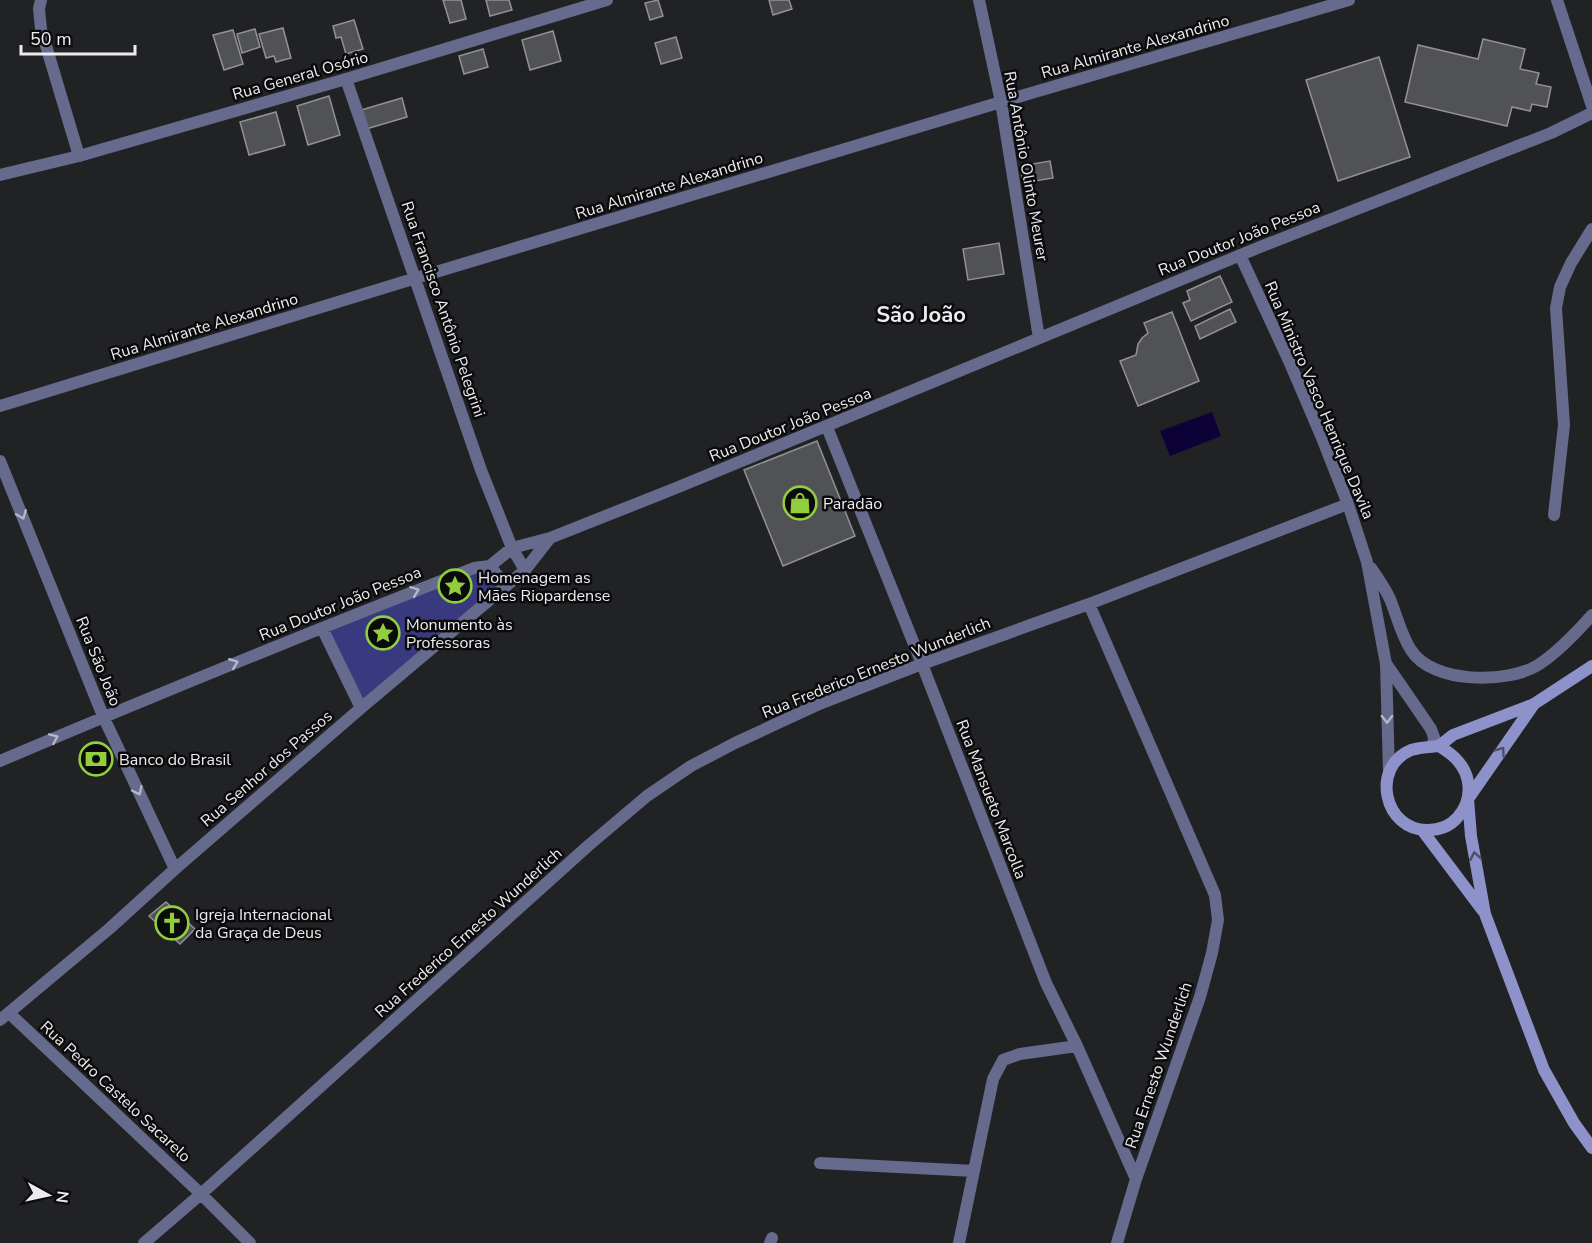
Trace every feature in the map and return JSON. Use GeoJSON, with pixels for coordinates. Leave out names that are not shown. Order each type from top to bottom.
{"type":"FeatureCollection","features":[{"type":"Feature","properties":{"kind":"main road"},"geometry":{"type":"LineString","coordinates":[[1534,704],[1468,799],[1463,810],[1446,826],[1434,830],[1422,830],[1407,825],[1395,815],[1388,801],[1386,787],[1389,773],[1397,760],[1411,750],[1436,746],[1453,735],[1534,704],[1592,666]]}},
{"type":"Feature","properties":{"kind":"main road"},"geometry":{"type":"LineString","coordinates":[[1436,746],[1455,758],[1464,769],[1469,784],[1471,836],[1485,914],[1544,1070],[1574,1123],[1592,1148]]}},
{"type":"Feature","properties":{"kind":"main road"},"geometry":{"type":"LineString","coordinates":[[1422,830],[1485,914]]}},
{"type":"Feature","properties":{"kind":"street"},"geometry":{"type":"LineString","coordinates":[[41,0],[39,9],[41,29],[79,156]]}},
{"type":"Feature","properties":{"kind":"street","name":"Rua Antônio Olinto Meurer"},"geometry":{"type":"LineString","coordinates":[[979,0],[1001,102],[1039,338]]}},
{"type":"Feature","properties":{"kind":"street","name":"Rua Almirante Alexandrino"},"geometry":{"type":"LineString","coordinates":[[0,406],[416,278],[1349,0]]}},
{"type":"Feature","properties":{"kind":"street"},"geometry":{"type":"LineString","coordinates":[[1557,0],[1592,106]]}},
{"type":"Feature","properties":{"kind":"street","name":"Rua General Osório"},"geometry":{"type":"LineString","coordinates":[[0,175],[79,156],[346,79],[599,1]]}},
{"type":"Feature","properties":{"kind":"street","name":"Rua Francisco Antônio Pelegrini"},"geometry":{"type":"LineString","coordinates":[[346,79],[482,470],[512,548],[525,570]]}},
{"type":"Feature","properties":{"kind":"street","name":"Rua Doutor João Pessoa"},"geometry":{"type":"LineString","coordinates":[[0,761],[103,716],[322,628],[474,568],[490,566],[512,548],[550,538],[676,489],[1240,255],[1551,133],[1592,112]]}},
{"type":"Feature","properties":{"kind":"street"},"geometry":{"type":"LineString","coordinates":[[1554,515],[1564,424],[1556,308],[1560,287],[1571,263],[1592,229]]}},
{"type":"Feature","properties":{"kind":"street","name":"Rua Ministro Vasco Henrique Davila"},"geometry":{"type":"LineString","coordinates":[[1240,255],[1289,361],[1348,504],[1367,562],[1386,664],[1389,773]]}},
{"type":"Feature","properties":{"kind":"street","name":"Rua Mansueto Marcolla"},"geometry":{"type":"LineString","coordinates":[[827,427],[1046,983],[1077,1046],[1136,1179]]}},
{"type":"Feature","properties":{"kind":"street","name":"Rua São João"},"geometry":{"type":"LineString","coordinates":[[0,460],[103,716],[175,869]]}},
{"type":"Feature","properties":{"kind":"street","name":"Rua Frederico Ernesto Wunderlich"},"geometry":{"type":"LineString","coordinates":[[201,1194],[589,845],[647,796],[691,766],[817,705],[1348,504]]}},
{"type":"Feature","properties":{"kind":"street","name":"Rua Senhor dos Passos"},"geometry":{"type":"LineString","coordinates":[[4,1017],[109,929],[361,708],[525,570],[550,538]]}},
{"type":"Feature","properties":{"kind":"street"},"geometry":{"type":"LineString","coordinates":[[1367,562],[1389,598],[1412,651],[1424,663],[1450,674],[1487,678],[1506,677],[1538,665],[1571,637],[1592,615]]}},
{"type":"Feature","properties":{"kind":"street"},"geometry":{"type":"LineString","coordinates":[[490,566],[506,586]]}},
{"type":"Feature","properties":{"kind":"street","name":"Rua Ernesto Wunderlich"},"geometry":{"type":"LineString","coordinates":[[1089,603],[1215,895],[1218,920],[1200,997],[1136,1179],[1117,1243]]}},
{"type":"Feature","properties":{"kind":"street"},"geometry":{"type":"LineString","coordinates":[[322,628],[361,708]]}},
{"type":"Feature","properties":{"kind":"street","name":"Rua Ministro Vasco Henrique Davila"},"geometry":{"type":"LineString","coordinates":[[1386,664],[1431,729],[1436,746]]}},
{"type":"Feature","properties":{"kind":"street","name":"Rua Pedro Castelo Sacarelo"},"geometry":{"type":"LineString","coordinates":[[4,1017],[201,1194],[250,1243]]}},
{"type":"Feature","properties":{"kind":"street"},"geometry":{"type":"LineString","coordinates":[[959,1243],[993,1079],[1003,1060],[1020,1054],[1077,1046]]}},
{"type":"Feature","properties":{"kind":"street"},"geometry":{"type":"LineString","coordinates":[[820,1163],[974,1171]]}},
{"type":"Feature","properties":{"kind":"street"},"geometry":{"type":"LineString","coordinates":[[144,1243],[201,1194]]}},
{"type":"Feature","properties":{"kind":"shaded area"},"geometry":{"type":"Polygon","coordinates":[[[1212,412],[1221,436],[1170,456],[1160,431],[1212,412]]]}},
{"type":"Feature","properties":{"kind":"shaded area"},"geometry":{"type":"Polygon","coordinates":[[[490,567],[505,586],[361,707],[323,628],[490,567]]]}},
{"type":"Feature","properties":{"kind":"building"},"geometry":{"type":"Polygon","coordinates":[[[443,0],[461,0],[466,19],[450,23],[443,0]]]}},
{"type":"Feature","properties":{"kind":"building"},"geometry":{"type":"Polygon","coordinates":[[[486,0],[509,0],[512,10],[490,16],[486,0]]]}},
{"type":"Feature","properties":{"kind":"building"},"geometry":{"type":"Polygon","coordinates":[[[658,0],[663,16],[650,20],[645,3],[658,0]]]}},
{"type":"Feature","properties":{"kind":"building"},"geometry":{"type":"Polygon","coordinates":[[[769,0],[789,0],[792,9],[773,15],[769,0]]]}},
{"type":"Feature","properties":{"kind":"building"},"geometry":{"type":"Polygon","coordinates":[[[354,20],[363,49],[346,54],[341,37],[336,38],[333,26],[354,20]]]}},
{"type":"Feature","properties":{"kind":"building"},"geometry":{"type":"Polygon","coordinates":[[[283,28],[291,58],[276,62],[274,56],[266,58],[259,34],[283,28]]]}},
{"type":"Feature","properties":{"kind":"building"},"geometry":{"type":"Polygon","coordinates":[[[255,29],[260,47],[242,53],[237,34],[255,29]]]}},
{"type":"Feature","properties":{"kind":"building"},"geometry":{"type":"Polygon","coordinates":[[[233,30],[243,64],[224,70],[213,35],[233,30]]]}},
{"type":"Feature","properties":{"kind":"building"},"geometry":{"type":"Polygon","coordinates":[[[553,31],[561,61],[530,70],[522,40],[553,31]]]}},
{"type":"Feature","properties":{"kind":"building"},"geometry":{"type":"Polygon","coordinates":[[[676,37],[682,58],[661,64],[655,43],[676,37]]]}},
{"type":"Feature","properties":{"kind":"building"},"geometry":{"type":"Polygon","coordinates":[[[1483,39],[1525,49],[1520,69],[1539,73],[1536,84],[1551,87],[1547,107],[1532,104],[1530,111],[1512,107],[1507,126],[1405,102],[1418,45],[1478,59],[1483,39]]]}},
{"type":"Feature","properties":{"kind":"building"},"geometry":{"type":"Polygon","coordinates":[[[483,49],[488,67],[464,74],[459,56],[483,49]]]}},
{"type":"Feature","properties":{"kind":"building"},"geometry":{"type":"Polygon","coordinates":[[[1379,57],[1410,157],[1338,181],[1306,80],[1379,57]]]}},
{"type":"Feature","properties":{"kind":"building"},"geometry":{"type":"Polygon","coordinates":[[[329,96],[340,135],[308,145],[297,106],[329,96]]]}},
{"type":"Feature","properties":{"kind":"building"},"geometry":{"type":"Polygon","coordinates":[[[402,98],[407,117],[366,129],[361,110],[402,98]]]}},
{"type":"Feature","properties":{"kind":"building"},"geometry":{"type":"Polygon","coordinates":[[[276,112],[285,145],[249,155],[240,122],[276,112]]]}},
{"type":"Feature","properties":{"kind":"building"},"geometry":{"type":"Polygon","coordinates":[[[1050,161],[1053,178],[1023,183],[1020,166],[1050,161]]]}},
{"type":"Feature","properties":{"kind":"building"},"geometry":{"type":"Polygon","coordinates":[[[999,243],[1004,274],[968,280],[963,249],[999,243]]]}},
{"type":"Feature","properties":{"kind":"building"},"geometry":{"type":"Polygon","coordinates":[[[1220,276],[1232,302],[1191,321],[1183,303],[1190,300],[1187,291],[1220,276]]]}},
{"type":"Feature","properties":{"kind":"building"},"geometry":{"type":"Polygon","coordinates":[[[1230,309],[1236,322],[1200,339],[1195,326],[1230,309]]]}},
{"type":"Feature","properties":{"kind":"building"},"geometry":{"type":"Polygon","coordinates":[[[1172,312],[1199,381],[1138,406],[1120,361],[1136,355],[1138,344],[1148,333],[1144,323],[1172,312]]]}},
{"type":"Feature","properties":{"kind":"building","name":"Paradão"},"geometry":{"type":"Polygon","coordinates":[[[817,441],[855,536],[783,566],[744,470],[817,441]]]}},
{"type":"Feature","properties":{"kind":"building","name":"Igreja Internacional da Graça de Deus"},"geometry":{"type":"Polygon","coordinates":[[[166,902],[195,929],[180,944],[149,916],[166,902]]]}},
{"type":"Feature","properties":{"kind":"place","name":"Paradão"},"geometry":{"type":"Point","coordinates":[800,503]}},
{"type":"Feature","properties":{"kind":"place","name":"Homenagem as Mães Riopardense"},"geometry":{"type":"Point","coordinates":[455,586]}},
{"type":"Feature","properties":{"kind":"place","name":"Monumento às Professoras"},"geometry":{"type":"Point","coordinates":[383,633]}},
{"type":"Feature","properties":{"kind":"place","name":"Banco do Brasil"},"geometry":{"type":"Point","coordinates":[96,759]}},
{"type":"Feature","properties":{"kind":"place","name":"Igreja Internacional da Graça de Deus"},"geometry":{"type":"Point","coordinates":[172,923]}},
{"type":"Feature","properties":{"kind":"district","name":"São João"},"geometry":{"type":"Point","coordinates":[921,314]}}]}
